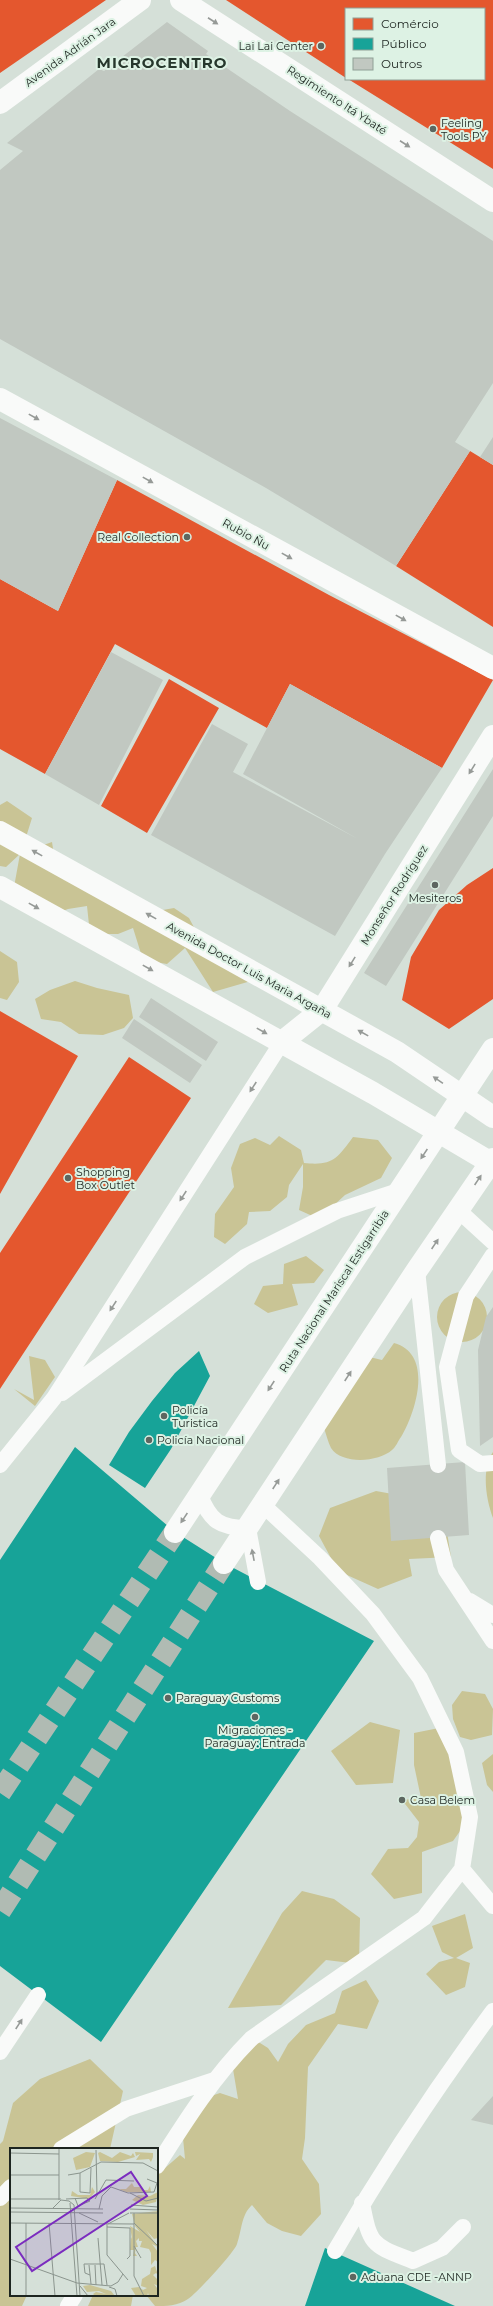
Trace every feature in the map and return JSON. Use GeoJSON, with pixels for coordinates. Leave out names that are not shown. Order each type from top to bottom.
{"type":"FeatureCollection","features":[{"type":"Feature","properties":{"kind":"main road","name":"Avenida Adrián Jara"},"geometry":{"type":"LineString","coordinates":[[0,104],[140,0]]}},
{"type":"Feature","properties":{"kind":"main road","name":"Regimiento Itá Ybaté"},"geometry":{"type":"LineString","coordinates":[[181,0],[493,201]]}},
{"type":"Feature","properties":{"kind":"main road","name":"Rubio Ñu"},"geometry":{"type":"LineString","coordinates":[[0,399],[493,668]]}},
{"type":"Feature","properties":{"kind":"main road","name":"Monseñor Rodríguez"},"geometry":{"type":"LineString","coordinates":[[282,1042],[322,1010],[493,736]]}},
{"type":"Feature","properties":{"kind":"main road","name":"Avenida Doctor Luis Maria Argaña"},"geometry":{"type":"LineString","coordinates":[[0,832],[397,1052],[493,1118]]}},
{"type":"Feature","properties":{"kind":"main road"},"geometry":{"type":"LineString","coordinates":[[0,887],[373,1093],[493,1164]]}},
{"type":"Feature","properties":{"kind":"main road","name":"Ruta Nacional Mariscal Estigarribia"},"geometry":{"type":"LineString","coordinates":[[175,1532],[492,1050]]}},
{"type":"Feature","properties":{"kind":"main road"},"geometry":{"type":"LineString","coordinates":[[224,1563],[417,1270],[493,1159]]}},
{"type":"Feature","properties":{"kind":"lane"},"geometry":{"type":"LineString","coordinates":[[0,1465],[54,1398],[282,1042]]}},
{"type":"Feature","properties":{"kind":"lane"},"geometry":{"type":"LineString","coordinates":[[54,1398],[244,1257],[337,1211],[404,1184]]}},
{"type":"Feature","properties":{"kind":"lane"},"geometry":{"type":"LineString","coordinates":[[461,1206],[493,1242]]}},
{"type":"Feature","properties":{"kind":"lane"},"geometry":{"type":"LineString","coordinates":[[493,1255],[466,1296],[447,1367],[459,1450],[480,1464],[493,1463]]}},
{"type":"Feature","properties":{"kind":"lane"},"geometry":{"type":"LineString","coordinates":[[417,1270],[438,1464]]}},
{"type":"Feature","properties":{"kind":"lane"},"geometry":{"type":"LineString","coordinates":[[200,1495],[206,1510],[217,1523],[233,1528],[248,1528],[258,1582]]}},
{"type":"Feature","properties":{"kind":"lane"},"geometry":{"type":"LineString","coordinates":[[158,2164],[199,2100],[228,2061],[252,2038],[424,1918],[462,1869],[470,1817],[456,1752],[420,1678],[373,1614],[320,1558],[263,1505]]}},
{"type":"Feature","properties":{"kind":"lane"},"geometry":{"type":"LineString","coordinates":[[438,1538],[446,1570],[493,1641]]}},
{"type":"Feature","properties":{"kind":"lane"},"geometry":{"type":"LineString","coordinates":[[467,1600],[493,1615]]}},
{"type":"Feature","properties":{"kind":"lane"},"geometry":{"type":"LineString","coordinates":[[462,1869],[493,1906]]}},
{"type":"Feature","properties":{"kind":"lane"},"geometry":{"type":"LineString","coordinates":[[0,2052],[38,1995]]}},
{"type":"Feature","properties":{"kind":"lane"},"geometry":{"type":"LineString","coordinates":[[335,2251],[362,2203],[433,2095],[493,2011]]}},
{"type":"Feature","properties":{"kind":"lane"},"geometry":{"type":"LineString","coordinates":[[63,2148],[126,2109],[214,2080]]}},
{"type":"Feature","properties":{"kind":"lane"},"geometry":{"type":"LineString","coordinates":[[0,2198],[10,2188]]}},
{"type":"Feature","properties":{"kind":"lane"},"geometry":{"type":"LineString","coordinates":[[362,2203],[368,2233],[372,2238],[381,2248],[413,2261],[442,2248],[463,2227]]}},
{"type":"Feature","properties":{"kind":"lane"},"geometry":{"type":"LineString","coordinates":[[68,2306],[74,2296]]}},
{"type":"Feature","properties":{"kind":"shaded area"},"geometry":{"type":"Polygon","coordinates":[[[7,801],[32,818],[21,853],[52,842],[56,868],[146,913],[174,908],[189,918],[197,933],[251,981],[213,992],[185,948],[167,964],[143,960],[133,928],[118,934],[90,934],[87,906],[68,909],[39,920],[14,887],[20,854],[6,867],[0,866],[0,805],[7,801]]]}},
{"type":"Feature","properties":{"kind":"shaded area"},"geometry":{"type":"Polygon","coordinates":[[[0,951],[17,962],[19,982],[7,1000],[0,998],[0,951]]]}},
{"type":"Feature","properties":{"kind":"shaded area"},"geometry":{"type":"Polygon","coordinates":[[[75,981],[97,988],[129,995],[133,1018],[124,1028],[103,1035],[79,1034],[61,1022],[41,1019],[35,999],[50,990],[75,981]]]}},
{"type":"Feature","properties":{"kind":"shaded area"},"geometry":{"type":"Polygon","coordinates":[[[279,1136],[301,1150],[304,1163],[313,1164],[328,1162],[343,1151],[353,1137],[378,1140],[392,1158],[381,1178],[345,1195],[319,1219],[299,1210],[303,1187],[303,1164],[289,1185],[287,1197],[270,1211],[249,1212],[247,1224],[225,1244],[214,1237],[215,1214],[234,1187],[231,1168],[240,1144],[255,1138],[270,1145],[279,1136]]]}},
{"type":"Feature","properties":{"kind":"shaded area"},"geometry":{"type":"Polygon","coordinates":[[[306,1256],[324,1270],[314,1283],[292,1284],[298,1305],[268,1313],[254,1304],[263,1286],[283,1284],[284,1264],[306,1256]]]}},
{"type":"Feature","properties":{"kind":"shaded area"},"geometry":{"type":"Polygon","coordinates":[[[462,1292],[472,1294],[480,1299],[485,1307],[487,1317],[485,1327],[480,1335],[472,1340],[462,1342],[452,1340],[444,1335],[439,1327],[437,1317],[439,1307],[444,1299],[452,1294],[462,1292]]]}},
{"type":"Feature","properties":{"kind":"shaded area"},"geometry":{"type":"Polygon","coordinates":[[[394,1343],[406,1349],[414,1359],[418,1371],[416,1399],[407,1426],[395,1447],[386,1454],[379,1457],[361,1460],[343,1457],[331,1448],[324,1428],[361,1355],[382,1360],[394,1343]]]}},
{"type":"Feature","properties":{"kind":"shaded area"},"geometry":{"type":"Polygon","coordinates":[[[29,1356],[45,1360],[55,1377],[35,1406],[14,1389],[34,1400],[29,1356]]]}},
{"type":"Feature","properties":{"kind":"shaded area"},"geometry":{"type":"Polygon","coordinates":[[[493,1452],[493,1518],[488,1502],[486,1476],[489,1459],[493,1452]]]}},
{"type":"Feature","properties":{"kind":"shaded area"},"geometry":{"type":"Polygon","coordinates":[[[376,1491],[398,1495],[446,1526],[451,1557],[409,1559],[412,1576],[378,1589],[338,1571],[319,1536],[330,1508],[376,1491]]]}},
{"type":"Feature","properties":{"kind":"shaded area"},"geometry":{"type":"Polygon","coordinates":[[[462,1691],[485,1694],[493,1709],[492,1735],[471,1740],[460,1737],[453,1719],[452,1705],[462,1691]]]}},
{"type":"Feature","properties":{"kind":"shaded area"},"geometry":{"type":"Polygon","coordinates":[[[370,1722],[400,1730],[393,1783],[356,1785],[331,1751],[370,1722]]]}},
{"type":"Feature","properties":{"kind":"shaded area"},"geometry":{"type":"Polygon","coordinates":[[[444,1727],[470,1817],[453,1841],[422,1852],[422,1893],[394,1899],[371,1874],[388,1849],[408,1848],[417,1837],[419,1822],[402,1800],[421,1798],[414,1765],[414,1733],[444,1727]]]}},
{"type":"Feature","properties":{"kind":"shaded area"},"geometry":{"type":"Polygon","coordinates":[[[493,1754],[493,1792],[487,1785],[482,1763],[493,1754]]]}},
{"type":"Feature","properties":{"kind":"shaded area"},"geometry":{"type":"Polygon","coordinates":[[[302,1891],[334,1899],[360,1918],[359,1964],[326,1960],[281,2005],[228,2008],[282,1913],[302,1891]]]}},
{"type":"Feature","properties":{"kind":"shaded area"},"geometry":{"type":"Polygon","coordinates":[[[465,1914],[473,1948],[456,1958],[470,1963],[465,1987],[446,1995],[426,1974],[439,1962],[454,1958],[442,1952],[432,1926],[465,1914]]]}},
{"type":"Feature","properties":{"kind":"shaded area"},"geometry":{"type":"Polygon","coordinates":[[[366,1980],[379,2001],[367,2029],[338,2024],[308,2067],[305,2138],[302,2159],[319,2184],[321,2214],[301,2236],[282,2231],[267,2223],[252,2205],[248,2209],[244,2218],[237,2244],[206,2282],[192,2296],[180,2303],[155,2306],[147,2296],[158,2296],[158,2174],[180,2155],[185,2159],[183,2138],[199,2100],[220,2093],[238,2099],[232,2063],[252,2038],[268,2048],[278,2062],[288,2044],[306,2025],[335,2013],[342,1991],[366,1980]]]}},
{"type":"Feature","properties":{"kind":"shaded area"},"geometry":{"type":"Polygon","coordinates":[[[90,2059],[123,2091],[110,2148],[10,2148],[10,2296],[27,2296],[22,2306],[0,2306],[0,2144],[3,2141],[13,2103],[40,2079],[90,2059]]]}},
{"type":"Feature","properties":{"kind":"shaded area"},"geometry":{"type":"Polygon","coordinates":[[[93,2296],[133,2296],[131,2306],[88,2306],[93,2296]]]}},
{"type":"Feature","properties":{"kind":"building: Comércio"},"geometry":{"type":"Polygon","coordinates":[[[0,0],[106,0],[0,73],[0,0]]]}},
{"type":"Feature","properties":{"kind":"building: Comércio"},"geometry":{"type":"Polygon","coordinates":[[[226,0],[493,0],[493,169],[350,80],[485,80],[485,8],[345,8],[345,77],[226,0]]]}},
{"type":"Feature","properties":{"kind":"building: Comércio"},"geometry":{"type":"Polygon","coordinates":[[[470,451],[493,465],[493,627],[396,566],[470,451]]]}},
{"type":"Feature","properties":{"kind":"building: Comércio"},"geometry":{"type":"Polygon","coordinates":[[[117,480],[329,595],[493,680],[442,768],[290,684],[267,728],[115,644],[45,774],[0,749],[0,579],[58,611],[117,480]]]}},
{"type":"Feature","properties":{"kind":"building: Comércio"},"geometry":{"type":"Polygon","coordinates":[[[169,679],[219,708],[147,833],[101,806],[169,679]]]}},
{"type":"Feature","properties":{"kind":"building: Comércio"},"geometry":{"type":"Polygon","coordinates":[[[493,868],[493,999],[449,1029],[402,1000],[411,957],[439,910],[467,885],[493,868]]]}},
{"type":"Feature","properties":{"kind":"building: Comércio"},"geometry":{"type":"Polygon","coordinates":[[[0,1011],[78,1056],[0,1194],[0,1011]]]}},
{"type":"Feature","properties":{"kind":"building: Comércio"},"geometry":{"type":"Polygon","coordinates":[[[129,1057],[191,1098],[0,1389],[0,1253],[129,1057]]]}},
{"type":"Feature","properties":{"kind":"building: Público","name":"Policía Turistica"},"geometry":{"type":"Polygon","coordinates":[[[199,1351],[210,1376],[171,1449],[145,1488],[109,1465],[129,1432],[152,1401],[175,1373],[199,1351]]]}},
{"type":"Feature","properties":{"kind":"building: Público","name":"Paraguay Customs"},"geometry":{"type":"Polygon","coordinates":[[[75,1447],[175,1532],[224,1563],[374,1641],[101,2042],[0,1966],[0,1560],[75,1447]]]}},
{"type":"Feature","properties":{"kind":"building: Público","name":"Aduana CDE -ANNP"},"geometry":{"type":"Polygon","coordinates":[[[325,2248],[455,2306],[305,2306],[325,2248]]]}},
{"type":"Feature","properties":{"kind":"building: Outros"},"geometry":{"type":"Polygon","coordinates":[[[167,22],[208,51],[206,54],[290,111],[493,241],[493,383],[455,442],[470,451],[396,566],[266,488],[0,339],[0,170],[23,151],[7,143],[99,69],[104,71],[167,22]]]}},
{"type":"Feature","properties":{"kind":"building: Outros"},"geometry":{"type":"Polygon","coordinates":[[[0,418],[117,480],[58,611],[0,579],[0,418]]]}},
{"type":"Feature","properties":{"kind":"building: Outros"},"geometry":{"type":"Polygon","coordinates":[[[493,437],[493,465],[480,457],[493,437]]]}},
{"type":"Feature","properties":{"kind":"building: Outros"},"geometry":{"type":"Polygon","coordinates":[[[111,652],[163,680],[99,805],[45,774],[111,652]]]}},
{"type":"Feature","properties":{"kind":"building: Outros"},"geometry":{"type":"Polygon","coordinates":[[[290,684],[442,768],[385,854],[335,936],[151,835],[212,724],[248,744],[233,772],[358,839],[243,774],[290,684]]]}},
{"type":"Feature","properties":{"kind":"building: Outros","name":"Mesiteros"},"geometry":{"type":"Polygon","coordinates":[[[493,769],[493,816],[386,986],[364,973],[493,769]]]}},
{"type":"Feature","properties":{"kind":"building: Outros"},"geometry":{"type":"Polygon","coordinates":[[[151,998],[218,1042],[206,1061],[139,1017],[151,998]]]}},
{"type":"Feature","properties":{"kind":"building: Outros"},"geometry":{"type":"Polygon","coordinates":[[[134,1019],[202,1065],[190,1083],[122,1038],[134,1019]]]}},
{"type":"Feature","properties":{"kind":"building: Outros"},"geometry":{"type":"Polygon","coordinates":[[[493,1307],[493,1437],[480,1446],[478,1350],[486,1317],[493,1307]]]}},
{"type":"Feature","properties":{"kind":"building: Outros"},"geometry":{"type":"Polygon","coordinates":[[[465,1462],[469,1535],[391,1541],[387,1468],[465,1462]]]}},
{"type":"Feature","properties":{"kind":"building: Outros"},"geometry":{"type":"Polygon","coordinates":[[[493,2096],[493,2125],[471,2120],[493,2096]]]}},
{"type":"Feature","properties":{"kind":"tunnel"},"geometry":{"type":"LineString","coordinates":[[0,1793],[175,1532]]}},
{"type":"Feature","properties":{"kind":"tunnel"},"geometry":{"type":"LineString","coordinates":[[0,1911],[224,1563]]}},
{"type":"Feature","properties":{"kind":"place","name":"Lai Lai Center"},"geometry":{"type":"Point","coordinates":[321,46]}},
{"type":"Feature","properties":{"kind":"place","name":"Feeling Tools PY"},"geometry":{"type":"Point","coordinates":[433,129]}},
{"type":"Feature","properties":{"kind":"place","name":"Real Collection"},"geometry":{"type":"Point","coordinates":[187,537]}},
{"type":"Feature","properties":{"kind":"place","name":"Mesiteros"},"geometry":{"type":"Point","coordinates":[435,885]}},
{"type":"Feature","properties":{"kind":"place","name":"Shopping Box Outlet"},"geometry":{"type":"Point","coordinates":[68,1178]}},
{"type":"Feature","properties":{"kind":"place","name":"Policía Turistica"},"geometry":{"type":"Point","coordinates":[164,1416]}},
{"type":"Feature","properties":{"kind":"place","name":"Policía Nacional"},"geometry":{"type":"Point","coordinates":[149,1440]}},
{"type":"Feature","properties":{"kind":"place","name":"Paraguay Customs"},"geometry":{"type":"Point","coordinates":[168,1698]}},
{"type":"Feature","properties":{"kind":"place","name":"Migraciones - Paraguay: Entrada"},"geometry":{"type":"Point","coordinates":[255,1717]}},
{"type":"Feature","properties":{"kind":"place","name":"Casa Belem"},"geometry":{"type":"Point","coordinates":[402,1800]}},
{"type":"Feature","properties":{"kind":"place","name":"Aduana CDE -ANNP"},"geometry":{"type":"Point","coordinates":[353,2277]}},
{"type":"Feature","properties":{"kind":"district","name":"MICROCENTRO"},"geometry":{"type":"Point","coordinates":[162,62]}}]}
